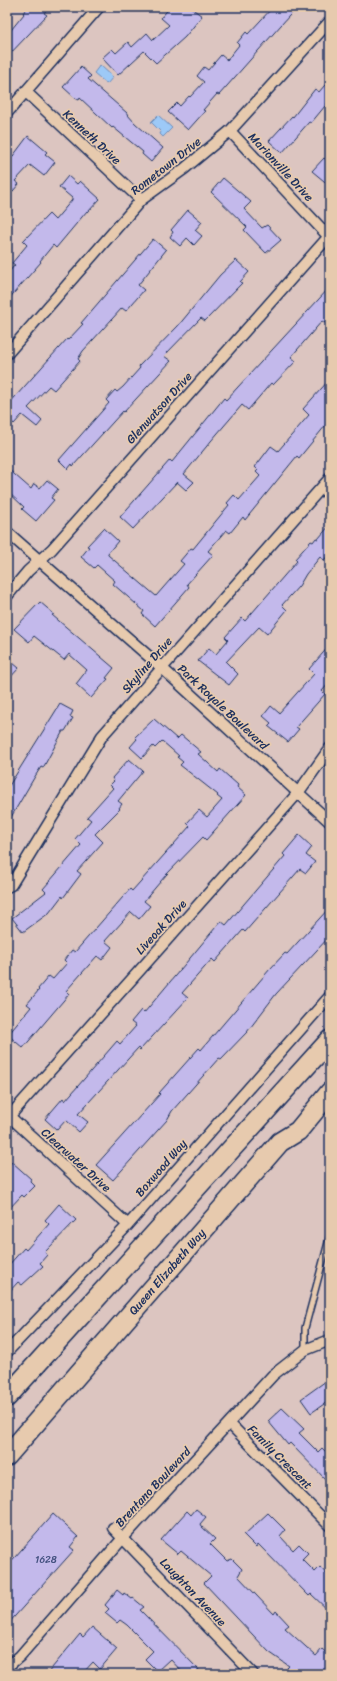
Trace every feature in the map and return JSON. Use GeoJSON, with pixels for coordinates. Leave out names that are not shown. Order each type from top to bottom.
{"type":"FeatureCollection","features":[{"type":"Feature","properties":{"kind":"highway"},"geometry":{"type":"LineString","coordinates":[[7,1398],[330,1040]]}},
{"type":"Feature","properties":{"kind":"highway","name":"Queen Elizabeth Way"},"geometry":{"type":"LineString","coordinates":[[7,1456],[280,1142],[298,1131],[330,1092]]}},
{"type":"Feature","properties":{"kind":"highway"},"geometry":{"type":"LineString","coordinates":[[298,1131],[330,1107]]}},
{"type":"Feature","properties":{"kind":"street"},"geometry":{"type":"LineString","coordinates":[[7,112],[100,7]]}},
{"type":"Feature","properties":{"kind":"street","name":"Rometown Drive"},"geometry":{"type":"LineString","coordinates":[[7,354],[141,200],[184,169],[230,131],[330,21]]}},
{"type":"Feature","properties":{"kind":"street","name":"Kenneth Drive"},"geometry":{"type":"LineString","coordinates":[[26,92],[141,200]]}},
{"type":"Feature","properties":{"kind":"street","name":"Marionville Drive"},"geometry":{"type":"LineString","coordinates":[[230,131],[329,236]]}},
{"type":"Feature","properties":{"kind":"street","name":"Glenwatson Drive"},"geometry":{"type":"LineString","coordinates":[[7,596],[329,236]]}},
{"type":"Feature","properties":{"kind":"street","name":"Skyline Drive"},"geometry":{"type":"LineString","coordinates":[[7,887],[11,884],[102,736],[330,478]]}},
{"type":"Feature","properties":{"kind":"street","name":"Park Royale Boulevard"},"geometry":{"type":"LineString","coordinates":[[7,532],[162,668],[330,822]]}},
{"type":"Feature","properties":{"kind":"street","name":"Liveoak Drive"},"geometry":{"type":"LineString","coordinates":[[8,1116],[298,793],[330,748]]}},
{"type":"Feature","properties":{"kind":"street","name":"Boxwood Way"},"geometry":{"type":"LineString","coordinates":[[7,1352],[128,1225],[330,996]]}},
{"type":"Feature","properties":{"kind":"street","name":"Clearwater Drive"},"geometry":{"type":"LineString","coordinates":[[8,1116],[128,1225]]}},
{"type":"Feature","properties":{"kind":"street","name":"Brentano Boulevard"},"geometry":{"type":"LineString","coordinates":[[7,1667],[20,1656],[124,1538],[273,1375],[305,1350],[330,1340]]}},
{"type":"Feature","properties":{"kind":"street","name":"Family Crescent"},"geometry":{"type":"LineString","coordinates":[[229,1423],[330,1526]]}},
{"type":"Feature","properties":{"kind":"street","name":"Laughton Avenue"},"geometry":{"type":"LineString","coordinates":[[113,1528],[253,1674]]}},
{"type":"Feature","properties":{"kind":"lane"},"geometry":{"type":"LineString","coordinates":[[305,1350],[305,1328],[330,1235]]}},
{"type":"Feature","properties":{"kind":"water"},"geometry":{"type":"Polygon","coordinates":[[[100,65],[113,77],[107,84],[94,73],[100,65]]]}},
{"type":"Feature","properties":{"kind":"water"},"geometry":{"type":"Polygon","coordinates":[[[158,115],[172,128],[163,137],[160,134],[161,132],[151,122],[158,115]]]}},
{"type":"Feature","properties":{"kind":"building"},"geometry":{"type":"Polygon","coordinates":[[[28,7],[49,7],[44,13],[47,15],[7,57],[7,35],[28,7]]]}},
{"type":"Feature","properties":{"kind":"building"},"geometry":{"type":"Polygon","coordinates":[[[170,7],[190,7],[202,16],[185,37],[156,63],[144,51],[118,75],[102,58],[112,49],[116,53],[128,42],[132,47],[147,33],[153,40],[169,25],[161,18],[170,7]]]}},
{"type":"Feature","properties":{"kind":"building"},"geometry":{"type":"Polygon","coordinates":[[[273,7],[297,7],[219,95],[217,94],[203,110],[205,111],[188,130],[168,112],[177,103],[180,106],[204,82],[197,76],[204,67],[208,70],[221,55],[227,60],[239,45],[237,43],[246,32],[248,34],[273,7]]]}},
{"type":"Feature","properties":{"kind":"building"},"geometry":{"type":"Polygon","coordinates":[[[81,67],[91,76],[88,79],[127,113],[135,123],[163,148],[151,162],[142,154],[143,152],[113,127],[112,128],[80,98],[79,100],[75,98],[63,87],[81,67]]]}},
{"type":"Feature","properties":{"kind":"building"},"geometry":{"type":"Polygon","coordinates":[[[330,79],[330,100],[311,123],[309,122],[282,153],[269,141],[292,116],[293,117],[315,89],[319,92],[330,79]]]}},
{"type":"Feature","properties":{"kind":"building"},"geometry":{"type":"Polygon","coordinates":[[[28,136],[47,152],[45,154],[55,162],[44,176],[30,165],[15,181],[19,184],[7,198],[7,164],[28,136]]]}},
{"type":"Feature","properties":{"kind":"building"},"geometry":{"type":"Polygon","coordinates":[[[324,158],[330,163],[330,186],[312,171],[324,158]]]}},
{"type":"Feature","properties":{"kind":"building"},"geometry":{"type":"Polygon","coordinates":[[[68,176],[77,184],[80,181],[100,199],[88,212],[87,211],[56,248],[53,245],[40,261],[41,262],[7,301],[7,274],[15,265],[12,263],[27,245],[23,241],[49,214],[55,220],[72,200],[72,198],[59,187],[68,176]]]}},
{"type":"Feature","properties":{"kind":"building"},"geometry":{"type":"Polygon","coordinates":[[[223,178],[251,202],[244,209],[262,228],[267,225],[281,240],[266,253],[244,230],[247,227],[211,192],[223,178]]]}},
{"type":"Feature","properties":{"kind":"building"},"geometry":{"type":"Polygon","coordinates":[[[188,210],[202,222],[195,230],[202,236],[194,245],[187,238],[180,246],[170,237],[173,232],[171,230],[188,210]]]}},
{"type":"Feature","properties":{"kind":"building"},"geometry":{"type":"Polygon","coordinates":[[[153,239],[166,250],[138,285],[144,290],[126,311],[122,308],[83,351],[78,359],[80,361],[54,390],[49,386],[28,408],[42,421],[37,427],[22,415],[14,424],[7,417],[7,406],[67,339],[68,340],[83,324],[81,323],[153,239]]]}},
{"type":"Feature","properties":{"kind":"building"},"geometry":{"type":"Polygon","coordinates":[[[236,260],[249,272],[240,282],[242,283],[205,321],[201,318],[164,356],[171,361],[73,466],[72,464],[68,469],[59,460],[109,403],[106,400],[115,390],[117,392],[123,387],[140,368],[139,366],[178,326],[220,275],[236,260]]]}},
{"type":"Feature","properties":{"kind":"building"},"geometry":{"type":"Polygon","coordinates":[[[330,287],[330,317],[325,323],[322,321],[291,357],[296,361],[273,385],[271,383],[248,410],[242,405],[211,441],[184,474],[194,482],[186,490],[177,482],[133,529],[120,517],[170,460],[172,462],[224,398],[226,400],[330,287]]]}},
{"type":"Feature","properties":{"kind":"building"},"geometry":{"type":"Polygon","coordinates":[[[330,379],[330,420],[299,458],[297,456],[245,520],[243,517],[230,533],[226,530],[208,551],[213,555],[187,584],[189,587],[155,626],[142,614],[144,611],[113,584],[115,581],[97,565],[94,568],[81,557],[89,547],[87,546],[104,528],[118,541],[108,555],[156,596],[184,564],[180,561],[191,548],[193,549],[229,505],[227,503],[234,495],[239,500],[260,476],[256,472],[258,470],[255,467],[271,446],[278,451],[309,415],[303,409],[330,379]]]}},
{"type":"Feature","properties":{"kind":"building"},"geometry":{"type":"Polygon","coordinates":[[[7,468],[31,489],[34,484],[40,488],[47,480],[58,489],[51,498],[54,500],[36,521],[22,509],[24,507],[7,491],[7,468]]]}},
{"type":"Feature","properties":{"kind":"building"},"geometry":{"type":"Polygon","coordinates":[[[330,525],[330,553],[324,560],[320,557],[306,574],[299,586],[282,605],[287,610],[267,634],[259,627],[226,662],[238,674],[229,685],[198,661],[209,648],[216,654],[228,640],[225,637],[242,618],[245,621],[297,561],[295,559],[311,541],[313,542],[316,538],[318,539],[330,525]]]}},
{"type":"Feature","properties":{"kind":"building"},"geometry":{"type":"Polygon","coordinates":[[[40,602],[54,614],[52,615],[114,668],[106,678],[108,679],[91,698],[76,684],[87,670],[69,654],[64,660],[34,636],[29,642],[14,629],[40,602]]]}},
{"type":"Feature","properties":{"kind":"building"},"geometry":{"type":"Polygon","coordinates":[[[330,645],[330,682],[322,691],[325,694],[296,727],[299,729],[288,742],[268,726],[271,723],[263,716],[271,706],[279,713],[314,674],[309,669],[330,645]]]}},
{"type":"Feature","properties":{"kind":"building"},"geometry":{"type":"Polygon","coordinates":[[[7,658],[19,668],[7,681],[7,658]]]}},
{"type":"Feature","properties":{"kind":"building"},"geometry":{"type":"Polygon","coordinates":[[[60,704],[73,711],[70,717],[73,718],[65,731],[63,731],[43,768],[41,767],[7,824],[7,789],[60,704]]]}},
{"type":"Feature","properties":{"kind":"building"},"geometry":{"type":"Polygon","coordinates":[[[154,719],[177,739],[181,735],[201,752],[198,754],[218,772],[220,769],[238,785],[237,787],[246,795],[206,840],[203,837],[166,875],[144,901],[150,906],[139,919],[131,912],[105,941],[112,947],[102,960],[97,956],[66,991],[69,994],[23,1048],[8,1035],[31,1007],[27,1004],[39,990],[38,989],[49,976],[53,979],[67,963],[64,960],[72,950],[75,952],[130,889],[132,891],[190,826],[187,823],[199,810],[207,817],[222,800],[217,796],[218,795],[180,765],[183,762],[177,757],[179,756],[162,741],[155,748],[153,746],[142,758],[130,747],[137,739],[135,737],[154,719]]]}},
{"type":"Feature","properties":{"kind":"building"},"geometry":{"type":"Polygon","coordinates":[[[129,759],[143,771],[118,801],[122,804],[119,808],[120,809],[95,834],[103,842],[77,871],[81,874],[63,898],[62,896],[49,913],[23,932],[12,918],[46,892],[43,889],[81,845],[75,839],[91,820],[87,817],[113,788],[110,785],[114,781],[112,778],[129,759]]]}},
{"type":"Feature","properties":{"kind":"building"},"geometry":{"type":"Polygon","coordinates":[[[299,835],[312,847],[306,855],[315,862],[306,873],[300,869],[245,932],[243,930],[215,962],[212,959],[182,993],[188,998],[140,1050],[138,1048],[78,1114],[88,1122],[79,1132],[66,1120],[57,1130],[45,1119],[63,1098],[65,1101],[117,1041],[120,1044],[136,1026],[131,1022],[141,1010],[144,1013],[221,921],[226,925],[285,856],[283,854],[299,835]]]}},
{"type":"Feature","properties":{"kind":"building"},"geometry":{"type":"Polygon","coordinates":[[[330,907],[330,936],[276,994],[247,1032],[221,1059],[219,1058],[172,1111],[167,1120],[113,1180],[96,1165],[199,1048],[201,1050],[270,969],[285,953],[287,954],[330,907]]]}},
{"type":"Feature","properties":{"kind":"building"},"geometry":{"type":"Polygon","coordinates":[[[12,1162],[31,1179],[30,1181],[35,1186],[24,1197],[22,1195],[7,1211],[7,1168],[12,1162]]]}},
{"type":"Feature","properties":{"kind":"building"},"geometry":{"type":"Polygon","coordinates":[[[59,1204],[76,1220],[45,1252],[47,1255],[40,1263],[43,1266],[22,1285],[18,1282],[7,1294],[7,1267],[24,1248],[26,1250],[49,1224],[45,1220],[59,1204]]]}},
{"type":"Feature","properties":{"kind":"building"},"geometry":{"type":"Polygon","coordinates":[[[326,1381],[330,1386],[330,1400],[311,1413],[301,1399],[326,1381]]]}},
{"type":"Feature","properties":{"kind":"building"},"geometry":{"type":"Polygon","coordinates":[[[282,1408],[304,1429],[299,1433],[318,1452],[322,1448],[330,1456],[330,1484],[290,1443],[288,1445],[268,1421],[282,1408]]]}},
{"type":"Feature","properties":{"kind":"building"},"geometry":{"type":"Polygon","coordinates":[[[196,1509],[206,1517],[200,1524],[201,1526],[215,1539],[210,1544],[227,1561],[232,1559],[242,1569],[238,1576],[274,1614],[276,1611],[289,1625],[285,1628],[316,1656],[322,1649],[330,1656],[330,1671],[327,1674],[294,1674],[287,1668],[289,1666],[269,1652],[204,1583],[211,1576],[181,1551],[178,1554],[161,1540],[187,1511],[191,1515],[196,1509]]]}},
{"type":"Feature","properties":{"kind":"building"},"geometry":{"type":"Polygon","coordinates":[[[268,1513],[285,1530],[280,1536],[293,1550],[299,1544],[308,1553],[302,1559],[315,1572],[320,1567],[330,1578],[330,1612],[311,1594],[309,1596],[258,1544],[256,1547],[244,1535],[268,1513]]]}},
{"type":"Feature","properties":{"kind":"building"},"geometry":{"type":"Polygon","coordinates":[[[53,1514],[78,1537],[70,1547],[74,1550],[7,1625],[7,1566],[53,1514]]]}},
{"type":"Feature","properties":{"kind":"building"},"geometry":{"type":"Polygon","coordinates":[[[117,1590],[123,1595],[124,1593],[132,1599],[133,1598],[144,1607],[140,1610],[203,1674],[184,1674],[170,1659],[157,1671],[145,1659],[153,1651],[127,1625],[120,1620],[117,1623],[105,1613],[109,1609],[105,1605],[117,1590]]]}},
{"type":"Feature","properties":{"kind":"building"},"geometry":{"type":"Polygon","coordinates":[[[92,1627],[117,1649],[100,1669],[93,1662],[82,1674],[47,1674],[80,1634],[83,1637],[92,1627]]]}}]}
